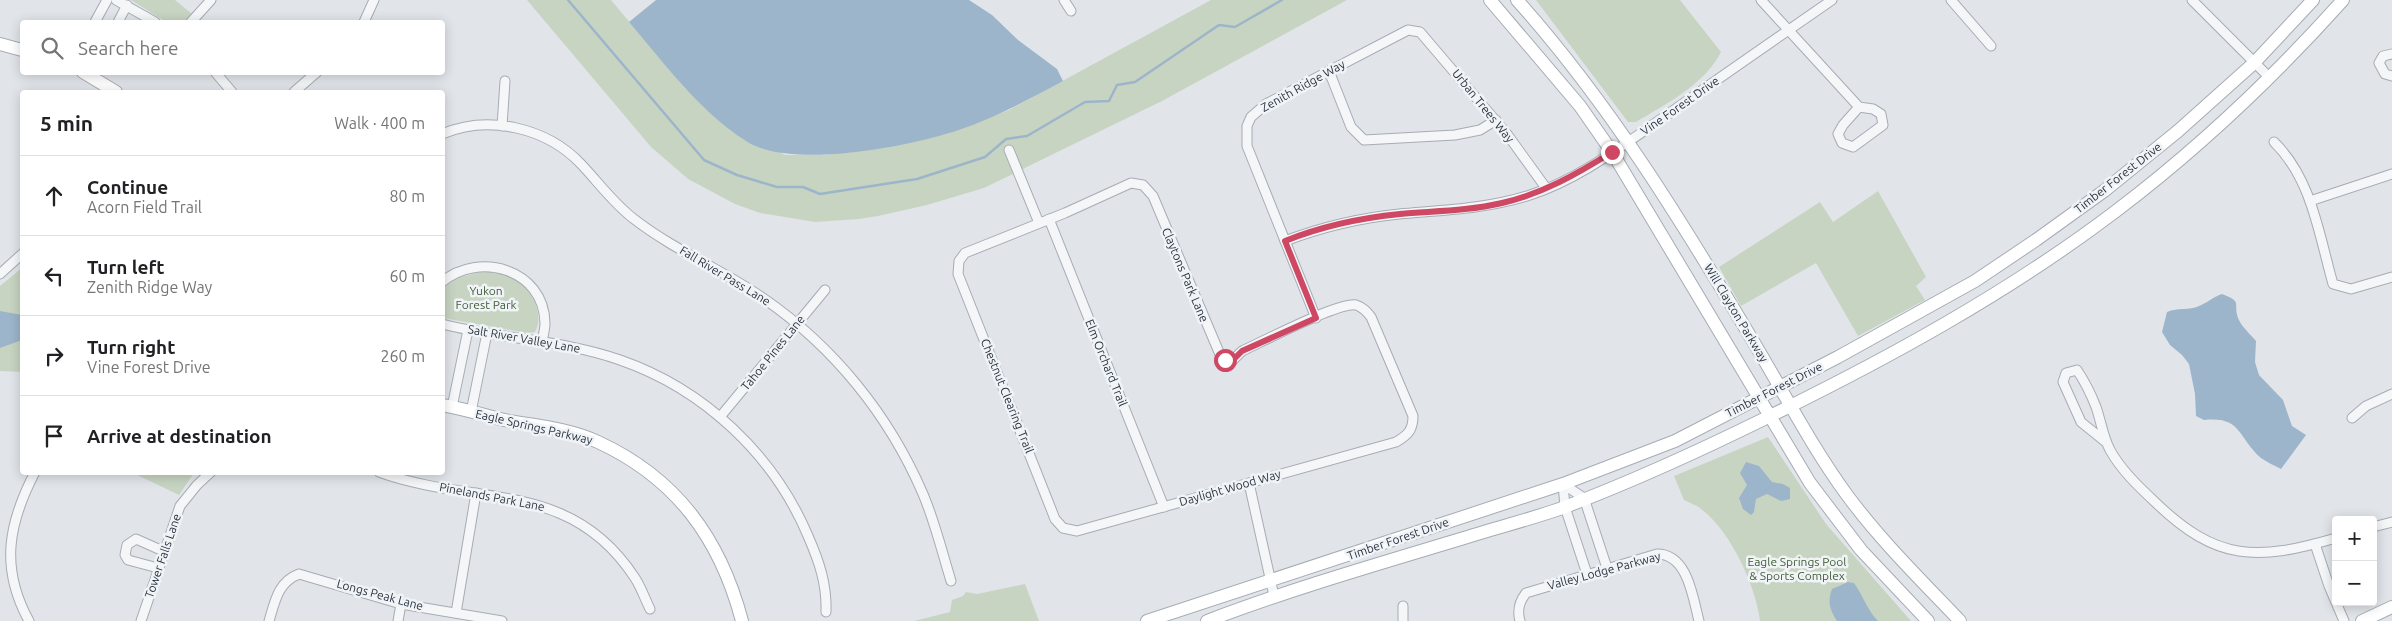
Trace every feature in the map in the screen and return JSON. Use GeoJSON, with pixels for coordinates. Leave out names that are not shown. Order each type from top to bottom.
{"type":"FeatureCollection","features":[{"type":"Feature","properties":{"kind":"main road","name":"Will Clayton Parkway"},"geometry":{"type":"LineString","coordinates":[[1490,0],[1578,103],[1612,152],[1810,483],[1861,550],[1928,621]]}},
{"type":"Feature","properties":{"kind":"main road","name":"Will Clayton Parkway"},"geometry":{"type":"LineString","coordinates":[[1517,0],[1576,70],[1628,142],[1692,241],[1847,495],[1912,572],[1960,621]]}},
{"type":"Feature","properties":{"kind":"main road","name":"Timber Forest Drive"},"geometry":{"type":"LineString","coordinates":[[1147,621],[1563,484],[1675,441],[1850,351],[1975,281],[2036,240],[2148,156],[2254,63],[2313,0]]}},
{"type":"Feature","properties":{"kind":"main road","name":"Timber Forest Drive"},"geometry":{"type":"LineString","coordinates":[[1207,621],[1274,596],[1565,507],[1686,458],[1792,406],[1906,346],[1994,294],[2101,222],[2162,174],[2270,78],[2343,0]]}},
{"type":"Feature","properties":{"kind":"main road"},"geometry":{"type":"LineString","coordinates":[[0,44],[20,49]]}},
{"type":"Feature","properties":{"kind":"main road"},"geometry":{"type":"LineString","coordinates":[[90,75],[113,90]]}},
{"type":"Feature","properties":{"kind":"main road"},"geometry":{"type":"LineString","coordinates":[[2148,156],[2162,174]]}},
{"type":"Feature","properties":{"kind":"main road","name":"Eagle Springs Parkway"},"geometry":{"type":"LineString","coordinates":[[448,406],[541,426],[596,441],[648,471],[670,488],[700,524],[723,563],[733,586],[742,621]]}},
{"type":"Feature","properties":{"kind":"main road"},"geometry":{"type":"LineString","coordinates":[[2362,621],[2392,607]]}},
{"type":"Feature","properties":{"kind":"street"},"geometry":{"type":"LineString","coordinates":[[96,20],[107,0]]}},
{"type":"Feature","properties":{"kind":"street"},"geometry":{"type":"LineString","coordinates":[[116,0],[152,20]]}},
{"type":"Feature","properties":{"kind":"street"},"geometry":{"type":"LineString","coordinates":[[193,20],[211,0]]}},
{"type":"Feature","properties":{"kind":"street"},"geometry":{"type":"LineString","coordinates":[[365,20],[374,0]]}},
{"type":"Feature","properties":{"kind":"street"},"geometry":{"type":"LineString","coordinates":[[1064,0],[1071,11]]}},
{"type":"Feature","properties":{"kind":"street"},"geometry":{"type":"LineString","coordinates":[[1761,0],[1859,107],[1878,111],[1883,120],[1883,125],[1853,147],[1848,147],[1840,140],[1840,130],[1859,107]]}},
{"type":"Feature","properties":{"kind":"street","name":"Vine Forest Drive"},"geometry":{"type":"LineString","coordinates":[[1285,241],[1342,223],[1400,214],[1462,210],[1502,203],[1546,188],[1576,174],[1628,142],[1832,0]]}},
{"type":"Feature","properties":{"kind":"street"},"geometry":{"type":"LineString","coordinates":[[1951,0],[1990,46]]}},
{"type":"Feature","properties":{"kind":"street"},"geometry":{"type":"LineString","coordinates":[[2192,0],[2270,78]]}},
{"type":"Feature","properties":{"kind":"street"},"geometry":{"type":"LineString","coordinates":[[119,20],[127,5]]}},
{"type":"Feature","properties":{"kind":"street","name":"Zenith Ridge Way"},"geometry":{"type":"LineString","coordinates":[[1316,318],[1250,157],[1246,136],[1247,126],[1252,117],[1266,104],[1401,33],[1414,30]]}},
{"type":"Feature","properties":{"kind":"street","name":"Urban Trees Way"},"geometry":{"type":"LineString","coordinates":[[1414,30],[1426,36],[1496,120],[1546,188]]}},
{"type":"Feature","properties":{"kind":"street"},"geometry":{"type":"LineString","coordinates":[[2392,54],[2383,56],[2379,64],[2384,74],[2392,76]]}},
{"type":"Feature","properties":{"kind":"street"},"geometry":{"type":"LineString","coordinates":[[1329,71],[1351,128],[1359,136],[1370,141],[1437,138],[1472,132],[1487,127],[1496,120]]}},
{"type":"Feature","properties":{"kind":"street"},"geometry":{"type":"LineString","coordinates":[[218,75],[230,90]]}},
{"type":"Feature","properties":{"kind":"street"},"geometry":{"type":"LineString","coordinates":[[296,90],[314,75]]}},
{"type":"Feature","properties":{"kind":"street"},"geometry":{"type":"LineString","coordinates":[[502,126],[505,81]]}},
{"type":"Feature","properties":{"kind":"street","name":"Fall River Pass Lane"},"geometry":{"type":"LineString","coordinates":[[445,133],[484,124],[519,129],[554,141],[581,164],[622,210],[648,230],[741,284],[797,323],[853,380],[876,410],[899,446],[923,495],[951,580]]}},
{"type":"Feature","properties":{"kind":"street"},"geometry":{"type":"LineString","coordinates":[[2274,142],[2287,154],[2296,168],[2310,201],[2333,284],[2351,289],[2392,277]]}},
{"type":"Feature","properties":{"kind":"street"},"geometry":{"type":"LineString","coordinates":[[1009,150],[1039,223],[1049,219]]}},
{"type":"Feature","properties":{"kind":"street"},"geometry":{"type":"LineString","coordinates":[[2310,201],[2392,174]]}},
{"type":"Feature","properties":{"kind":"street","name":"Claytons Park Lane"},"geometry":{"type":"LineString","coordinates":[[1049,219],[1126,185],[1135,183],[1143,185],[1153,196],[1218,352],[1230,363],[1242,351],[1316,318]]}},
{"type":"Feature","properties":{"kind":"street","name":"Elm Orchard Trail"},"geometry":{"type":"LineString","coordinates":[[1049,219],[1164,507]]}},
{"type":"Feature","properties":{"kind":"street","name":"Chestnut Clearing Trail"},"geometry":{"type":"LineString","coordinates":[[1039,223],[965,252],[959,261],[958,274],[1055,519]]}},
{"type":"Feature","properties":{"kind":"street"},"geometry":{"type":"LineString","coordinates":[[0,274],[20,256]]}},
{"type":"Feature","properties":{"kind":"street"},"geometry":{"type":"LineString","coordinates":[[445,280],[452,274],[486,265],[512,271],[538,296],[545,323],[542,342]]}},
{"type":"Feature","properties":{"kind":"street","name":"Tahoe Pines Lane"},"geometry":{"type":"LineString","coordinates":[[720,417],[825,290]]}},
{"type":"Feature","properties":{"kind":"street","name":"Daylight Wood Way"},"geometry":{"type":"LineString","coordinates":[[1055,519],[1063,528],[1077,531],[1396,442],[1408,435],[1413,425],[1413,416],[1371,317],[1362,308],[1350,305],[1316,318]]}},
{"type":"Feature","properties":{"kind":"street","name":"Salt River Valley Lane"},"geometry":{"type":"LineString","coordinates":[[445,325],[574,346],[621,360],[660,376],[690,394],[720,417],[758,454],[792,501],[822,572],[827,592],[826,612]]}},
{"type":"Feature","properties":{"kind":"street"},"geometry":{"type":"LineString","coordinates":[[448,406],[468,330]]}},
{"type":"Feature","properties":{"kind":"street"},"geometry":{"type":"LineString","coordinates":[[470,412],[487,333]]}},
{"type":"Feature","properties":{"kind":"street"},"geometry":{"type":"LineString","coordinates":[[2107,443],[2081,422],[2063,382],[2066,374],[2077,370],[2088,387],[2107,443],[2121,466],[2154,501],[2194,534],[2211,544],[2229,550],[2259,554],[2288,550],[2332,539]]}},
{"type":"Feature","properties":{"kind":"street"},"geometry":{"type":"LineString","coordinates":[[2352,418],[2366,406],[2392,394]]}},
{"type":"Feature","properties":{"kind":"street"},"geometry":{"type":"LineString","coordinates":[[29,621],[13,587],[9,564],[16,512],[34,475]]}},
{"type":"Feature","properties":{"kind":"street","name":"Tower Falls Lane"},"geometry":{"type":"LineString","coordinates":[[141,621],[163,551],[180,506],[208,475]]}},
{"type":"Feature","properties":{"kind":"street","name":"Pinelands Park Lane"},"geometry":{"type":"LineString","coordinates":[[390,475],[423,484],[536,504],[560,512],[600,537],[620,557],[636,579],[650,609]]}},
{"type":"Feature","properties":{"kind":"street"},"geometry":{"type":"LineString","coordinates":[[1249,483],[1274,596]]}},
{"type":"Feature","properties":{"kind":"street"},"geometry":{"type":"LineString","coordinates":[[1563,484],[1584,498],[1608,568]]}},
{"type":"Feature","properties":{"kind":"street"},"geometry":{"type":"LineString","coordinates":[[1563,484],[1565,507],[1587,574]]}},
{"type":"Feature","properties":{"kind":"street"},"geometry":{"type":"LineString","coordinates":[[456,613],[476,493]]}},
{"type":"Feature","properties":{"kind":"street"},"geometry":{"type":"LineString","coordinates":[[2377,526],[2392,522]]}},
{"type":"Feature","properties":{"kind":"street"},"geometry":{"type":"LineString","coordinates":[[0,536],[11,538]]}},
{"type":"Feature","properties":{"kind":"street"},"geometry":{"type":"LineString","coordinates":[[158,568],[128,560],[125,549],[131,541],[136,539],[163,551]]}},
{"type":"Feature","properties":{"kind":"street"},"geometry":{"type":"LineString","coordinates":[[2315,544],[2329,586],[2344,621]]}},
{"type":"Feature","properties":{"kind":"street","name":"Valley Lodge Parkway"},"geometry":{"type":"LineString","coordinates":[[1520,621],[1517,611],[1521,599],[1526,593],[1657,554],[1667,554],[1677,561],[1685,576],[1699,621]]}},
{"type":"Feature","properties":{"kind":"street","name":"Longs Peak Lane"},"geometry":{"type":"LineString","coordinates":[[269,621],[280,586],[288,578],[298,574],[401,604],[502,621]]}},
{"type":"Feature","properties":{"kind":"street"},"geometry":{"type":"LineString","coordinates":[[398,621],[401,604]]}},
{"type":"Feature","properties":{"kind":"street"},"geometry":{"type":"LineString","coordinates":[[1403,606],[1403,621]]}},
{"type":"Feature","properties":{"kind":"green space"},"geometry":{"type":"Polygon","coordinates":[[[131,0],[175,0],[192,14],[186,20],[163,20],[131,0]]]}},
{"type":"Feature","properties":{"kind":"green space"},"geometry":{"type":"Polygon","coordinates":[[[527,0],[611,0],[685,88],[714,116],[785,155],[824,155],[884,148],[946,134],[1009,110],[1211,0],[1347,0],[1162,101],[984,188],[927,205],[878,216],[815,222],[760,213],[735,204],[688,179],[651,147],[527,0]]]}},
{"type":"Feature","properties":{"kind":"green space"},"geometry":{"type":"Polygon","coordinates":[[[1536,0],[1680,0],[1721,52],[1705,74],[1684,92],[1636,122],[1628,122],[1536,0]]]}},
{"type":"Feature","properties":{"kind":"green space"},"geometry":{"type":"Polygon","coordinates":[[[1878,191],[1926,277],[1916,286],[1925,300],[1858,336],[1816,263],[1741,306],[1719,267],[1820,202],[1833,222],[1878,191]]]}},
{"type":"Feature","properties":{"kind":"green space"},"geometry":{"type":"Polygon","coordinates":[[[20,270],[20,372],[0,371],[0,286],[20,270]]]}},
{"type":"Feature","properties":{"kind":"green space","name":"Yukon Forest Park"},"geometry":{"type":"Polygon","coordinates":[[[485,271],[508,275],[521,283],[531,295],[538,310],[538,325],[535,332],[527,333],[445,318],[445,287],[457,278],[485,271]]]}},
{"type":"Feature","properties":{"kind":"green space","name":"Eagle Springs Pool & Sports Complex"},"geometry":{"type":"Polygon","coordinates":[[[1768,437],[1826,524],[1911,621],[1760,621],[1758,607],[1747,576],[1731,544],[1712,518],[1684,500],[1674,476],[1768,437]]]}},
{"type":"Feature","properties":{"kind":"green space"},"geometry":{"type":"Polygon","coordinates":[[[137,475],[193,475],[179,495],[137,475]]]}},
{"type":"Feature","properties":{"kind":"green space"},"geometry":{"type":"Polygon","coordinates":[[[1025,584],[1039,621],[914,621],[950,612],[952,600],[963,596],[966,592],[977,594],[1025,584]]]}},
{"type":"Feature","properties":{"kind":"water"},"geometry":{"type":"Polygon","coordinates":[[[656,0],[969,0],[992,15],[1018,40],[1057,69],[1063,81],[991,117],[946,134],[873,150],[815,155],[788,154],[765,149],[746,141],[729,129],[713,116],[669,70],[629,22],[656,0]]]}},
{"type":"Feature","properties":{"kind":"water"},"geometry":{"type":"Polygon","coordinates":[[[2222,294],[2235,301],[2239,321],[2256,341],[2255,362],[2259,375],[2283,400],[2292,426],[2306,435],[2281,469],[2261,458],[2238,430],[2226,421],[2204,420],[2196,416],[2195,394],[2189,364],[2170,345],[2162,332],[2167,312],[2202,305],[2222,294]]]}},
{"type":"Feature","properties":{"kind":"water"},"geometry":{"type":"Polygon","coordinates":[[[0,311],[20,315],[20,341],[0,348],[0,311]]]}},
{"type":"Feature","properties":{"kind":"water"},"geometry":{"type":"Polygon","coordinates":[[[1746,462],[1759,466],[1772,482],[1783,484],[1790,488],[1790,499],[1781,501],[1767,494],[1756,499],[1754,512],[1751,515],[1743,509],[1739,498],[1747,485],[1740,473],[1746,462]]]}},
{"type":"Feature","properties":{"kind":"water"},"geometry":{"type":"Polygon","coordinates":[[[1848,582],[1854,583],[1878,621],[1837,621],[1830,606],[1830,594],[1832,589],[1848,582]]]}},
{"type":"Feature","properties":{"kind":"waterway"},"geometry":{"type":"LineString","coordinates":[[568,0],[704,160],[737,175],[777,187],[803,187],[820,194],[917,179],[985,157],[1006,139],[1027,136],[1085,102],[1109,101],[1117,85],[1135,82],[1219,25],[1235,27],[1282,0]]}},
{"type":"Feature","properties":{"kind":"route"},"geometry":{"type":"LineString","coordinates":[[1225,360],[1230,363],[1242,351],[1316,318],[1285,241],[1320,228],[1342,223],[1400,214],[1462,210],[1502,203],[1532,195],[1576,174],[1612,152]]}}]}
